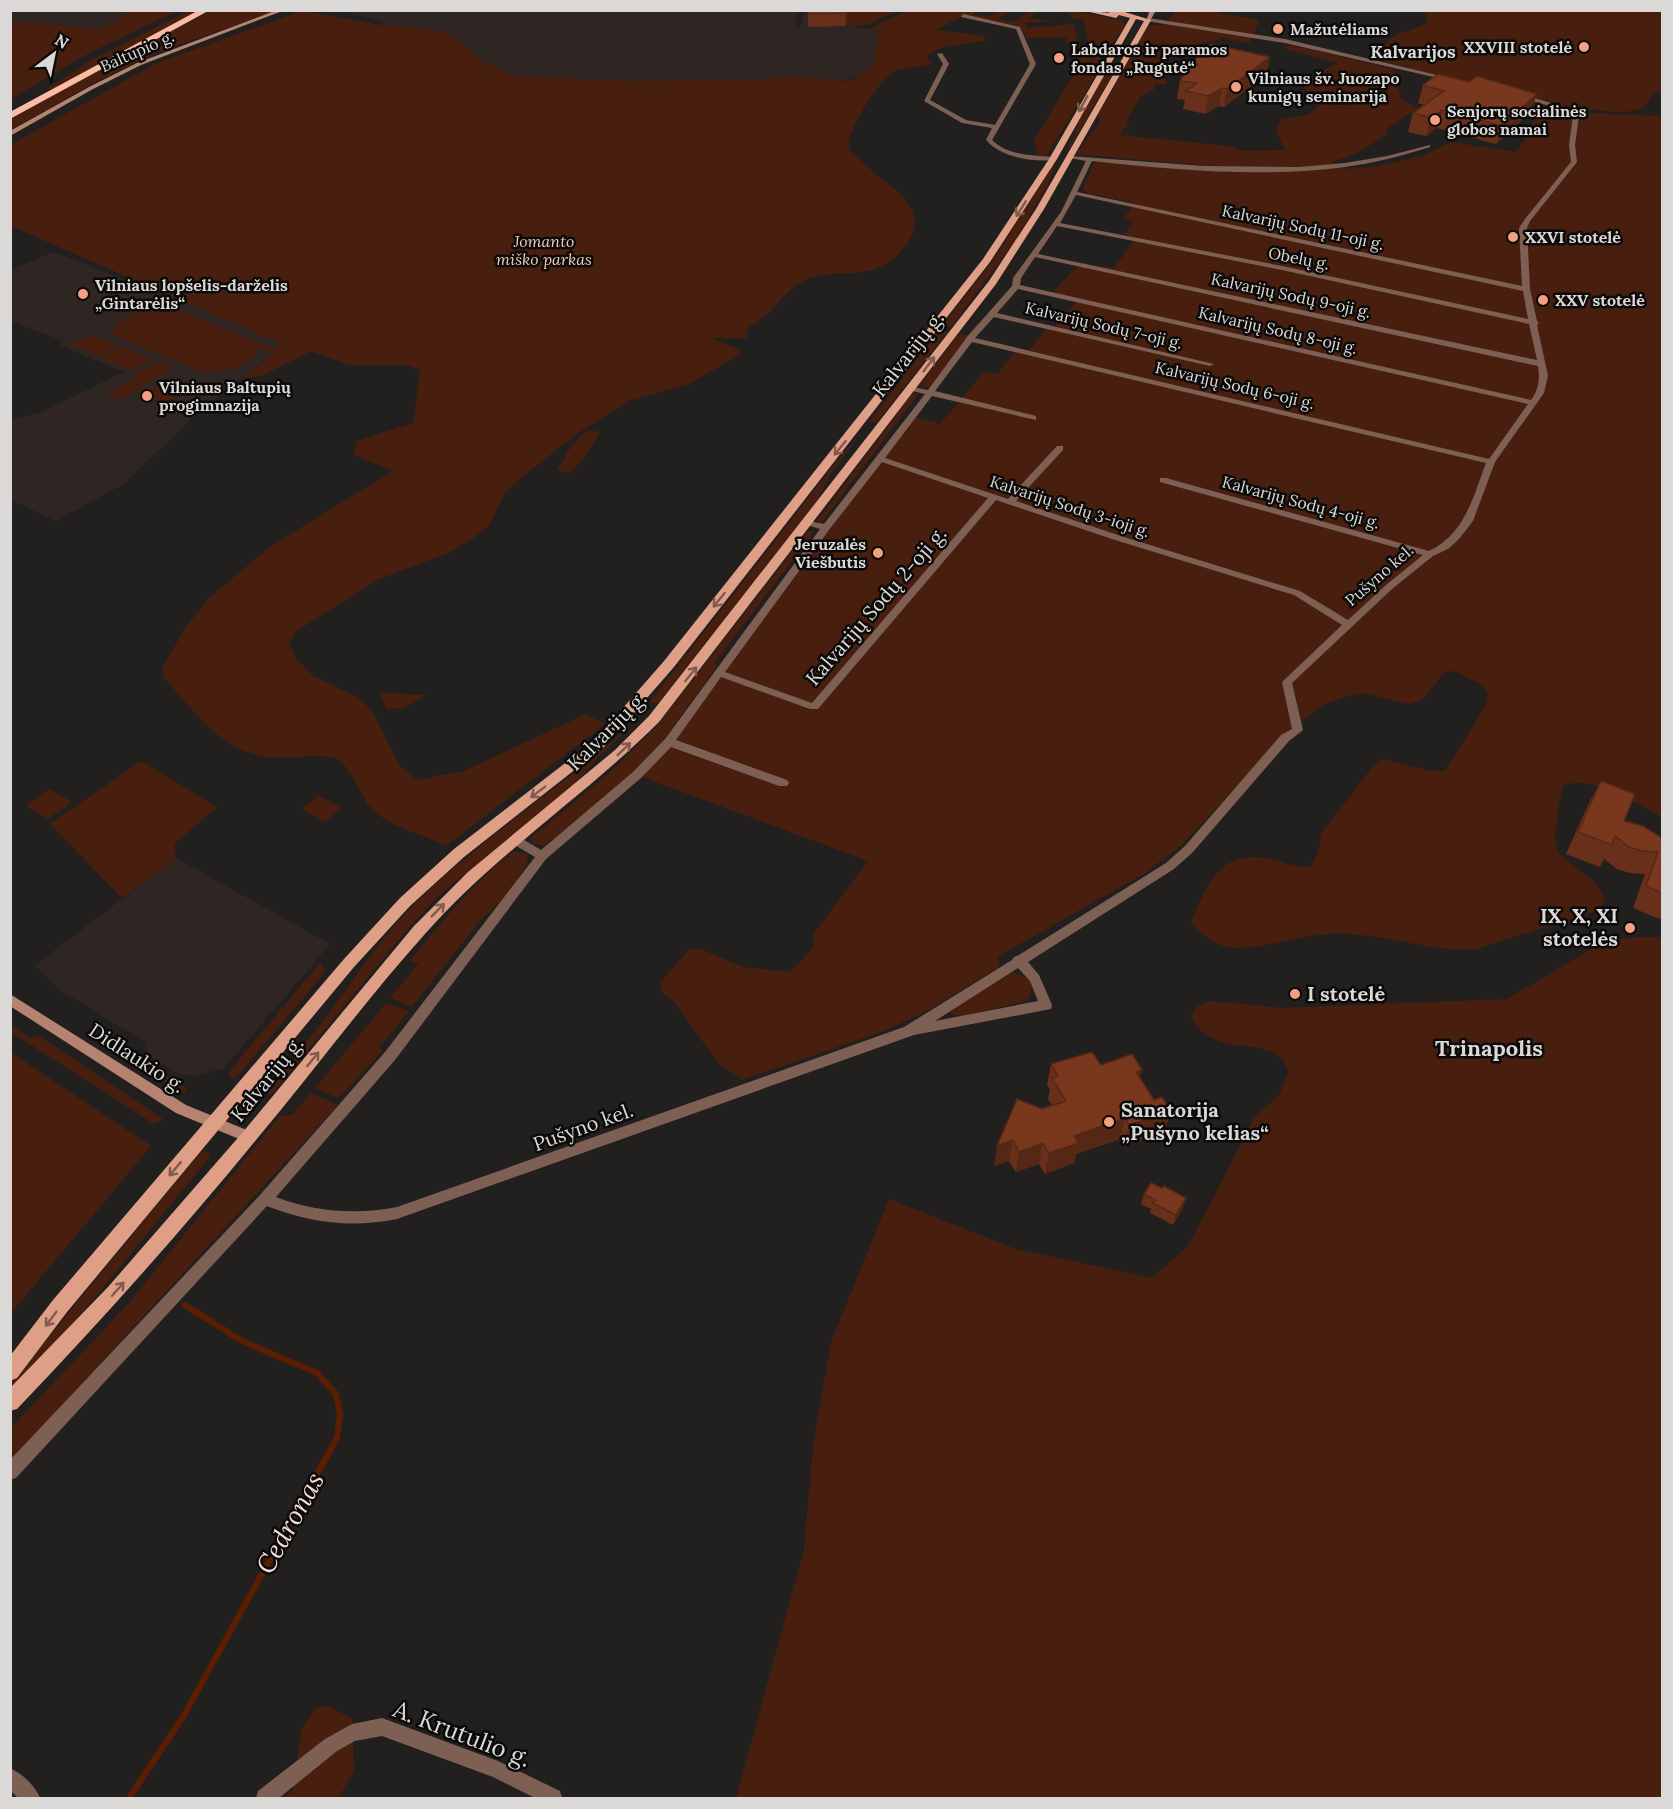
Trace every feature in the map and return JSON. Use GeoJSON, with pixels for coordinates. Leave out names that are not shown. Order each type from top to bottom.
{"type":"FeatureCollection","features":[{"type":"Feature","properties":{"kind":"highway"},"geometry":{"type":"LineString","coordinates":[[10,116],[206,10]]}},
{"type":"Feature","properties":{"kind":"highway"},"geometry":{"type":"LineString","coordinates":[[36,88],[42,92],[56,91]]}},
{"type":"Feature","properties":{"kind":"main road"},"geometry":{"type":"LineString","coordinates":[[1084,10],[1136,14]]}},
{"type":"Feature","properties":{"kind":"main road"},"geometry":{"type":"LineString","coordinates":[[1107,10],[1136,14],[1148,20]]}},
{"type":"Feature","properties":{"kind":"main road","name":"Kalvarijų g."},"geometry":{"type":"LineString","coordinates":[[10,1372],[60,1306],[349,963],[405,902],[459,853],[573,766],[630,711],[987,260],[1053,159],[1136,14]]}},
{"type":"Feature","properties":{"kind":"main road","name":"Kalvarijų g."},"geometry":{"type":"LineString","coordinates":[[10,1402],[115,1293],[249,1137],[418,930],[473,876],[592,779],[654,719],[993,282],[1030,227],[1148,20]]}},
{"type":"Feature","properties":{"kind":"main road"},"geometry":{"type":"LineString","coordinates":[[1053,159],[1070,159]]}},
{"type":"Feature","properties":{"kind":"main road"},"geometry":{"type":"LineString","coordinates":[[860,423],[880,427]]}},
{"type":"Feature","properties":{"kind":"main road"},"geometry":{"type":"LineString","coordinates":[[630,711],[654,719]]}},
{"type":"Feature","properties":{"kind":"street","name":"Baltupio g."},"geometry":{"type":"LineString","coordinates":[[10,134],[139,64],[283,10]]}},
{"type":"Feature","properties":{"kind":"street"},"geometry":{"type":"LineString","coordinates":[[1154,10],[1148,20],[1285,41],[1456,81]]}},
{"type":"Feature","properties":{"kind":"street"},"geometry":{"type":"LineString","coordinates":[[963,16],[1018,28],[1033,64],[989,138],[995,147],[1010,153],[1053,159]]}},
{"type":"Feature","properties":{"kind":"street"},"geometry":{"type":"LineString","coordinates":[[940,54],[946,64],[927,102],[964,122],[995,127]]}},
{"type":"Feature","properties":{"kind":"street","name":"Pušyno kel."},"geometry":{"type":"LineString","coordinates":[[909,1031],[1018,960],[1143,885],[1189,849],[1279,745],[1298,730],[1287,682],[1330,644],[1347,624],[1430,554],[1445,547],[1468,521],[1491,462],[1542,387],[1544,376],[1535,323],[1526,289],[1523,228],[1574,162],[1574,111],[1509,93]]}},
{"type":"Feature","properties":{"kind":"street"},"geometry":{"type":"LineString","coordinates":[[1070,159],[1184,167],[1294,168],[1374,160],[1428,146]]}},
{"type":"Feature","properties":{"kind":"street"},"geometry":{"type":"LineString","coordinates":[[10,1472],[265,1199],[390,1056],[542,856],[637,775],[669,742],[930,391],[970,339],[1016,286],[1017,278],[1056,225],[1090,159]]}},
{"type":"Feature","properties":{"kind":"street","name":"Kalvarijų Sodų 11-oji g."},"geometry":{"type":"LineString","coordinates":[[1074,193],[1526,289]]}},
{"type":"Feature","properties":{"kind":"street","name":"Obelų g."},"geometry":{"type":"LineString","coordinates":[[1056,225],[1282,268],[1535,323]]}},
{"type":"Feature","properties":{"kind":"street","name":"Kalvarijų Sodų 9-oji g."},"geometry":{"type":"LineString","coordinates":[[1034,255],[1542,364]]}},
{"type":"Feature","properties":{"kind":"street","name":"Kalvarijų Sodų 8-oji g."},"geometry":{"type":"LineString","coordinates":[[1016,286],[1533,403]]}},
{"type":"Feature","properties":{"kind":"street","name":"Kalvarijų Sodų 7-oji g."},"geometry":{"type":"LineString","coordinates":[[992,314],[1210,364]]}},
{"type":"Feature","properties":{"kind":"street","name":"Kalvarijų Sodų 6-oji g."},"geometry":{"type":"LineString","coordinates":[[970,339],[1491,462]]}},
{"type":"Feature","properties":{"kind":"street"},"geometry":{"type":"LineString","coordinates":[[911,388],[1033,418]]}},
{"type":"Feature","properties":{"kind":"street"},"geometry":{"type":"LineString","coordinates":[[1009,503],[1060,448]]}},
{"type":"Feature","properties":{"kind":"street","name":"Kalvarijų Sodų 3-ioji g."},"geometry":{"type":"LineString","coordinates":[[880,459],[993,498],[1297,593],[1347,624]]}},
{"type":"Feature","properties":{"kind":"street","name":"Kalvarijų Sodų 4-oji g."},"geometry":{"type":"LineString","coordinates":[[1163,480],[1430,554]]}},
{"type":"Feature","properties":{"kind":"street","name":"Kalvarijų Sodų 2-oji g."},"geometry":{"type":"LineString","coordinates":[[719,673],[814,707],[993,498]]}},
{"type":"Feature","properties":{"kind":"street"},"geometry":{"type":"LineString","coordinates":[[807,522],[826,528]]}},
{"type":"Feature","properties":{"kind":"street"},"geometry":{"type":"LineString","coordinates":[[669,742],[783,783]]}},
{"type":"Feature","properties":{"kind":"street"},"geometry":{"type":"LineString","coordinates":[[517,841],[542,856]]}},
{"type":"Feature","properties":{"kind":"street","name":"Pušyno kel."},"geometry":{"type":"LineString","coordinates":[[265,1199],[288,1209],[345,1219],[376,1218],[397,1213],[909,1031],[1046,1005],[1035,978],[1018,960]]}},
{"type":"Feature","properties":{"kind":"street","name":"Didlaukio g."},"geometry":{"type":"LineString","coordinates":[[10,999],[181,1109],[249,1137]]}},
{"type":"Feature","properties":{"kind":"street","name":"A. Krutulio g."},"geometry":{"type":"LineString","coordinates":[[264,1798],[331,1745],[352,1733],[382,1727],[498,1770],[553,1798]]}},
{"type":"Feature","properties":{"kind":"street"},"geometry":{"type":"LineString","coordinates":[[10,1777],[31,1798]]}},
{"type":"Feature","properties":{"kind":"shaded area"},"geometry":{"type":"Polygon","coordinates":[[[352,10],[798,10],[794,27],[800,28],[805,11],[897,11],[866,25],[849,26],[885,31],[877,41],[877,58],[874,63],[861,76],[835,82],[786,76],[756,80],[624,81],[515,76],[480,60],[458,40],[437,30],[381,25],[384,22],[351,14],[352,10]]]}},
{"type":"Feature","properties":{"kind":"shaded area"},"geometry":{"type":"Polygon","coordinates":[[[10,11],[130,11],[101,29],[11,21],[10,11]]]}},
{"type":"Feature","properties":{"kind":"shaded area","name":"Vilniaus Baltupių progimnazija"},"geometry":{"type":"Polygon","coordinates":[[[53,252],[154,291],[156,297],[164,293],[279,343],[274,352],[194,416],[124,484],[56,521],[11,500],[11,419],[39,413],[124,372],[59,345],[63,341],[11,321],[11,270],[53,252]]]}},
{"type":"Feature","properties":{"kind":"shaded area"},"geometry":{"type":"Polygon","coordinates":[[[176,858],[330,944],[224,1068],[194,1076],[179,1074],[147,1054],[145,1042],[60,990],[35,965],[176,858]]]}},
{"type":"Feature","properties":{"kind":"green space","name":"Jomanto miško parkas"},"geometry":{"type":"Polygon","coordinates":[[[908,10],[977,11],[973,14],[988,17],[998,11],[1008,11],[998,19],[1014,22],[1030,11],[1037,11],[1029,18],[1054,21],[1024,23],[1027,28],[1073,24],[1079,44],[1101,59],[1102,65],[1047,155],[1038,155],[1034,141],[1078,67],[1066,38],[1027,38],[1020,26],[964,15],[936,30],[985,37],[984,41],[943,47],[926,56],[933,64],[902,68],[893,72],[880,85],[864,108],[849,142],[853,153],[894,188],[912,209],[915,221],[912,235],[902,250],[878,268],[864,272],[812,277],[801,282],[764,317],[749,326],[747,338],[710,338],[738,349],[741,354],[687,385],[631,400],[578,433],[505,493],[489,526],[472,539],[448,553],[379,579],[295,632],[289,644],[296,658],[313,676],[361,699],[373,713],[399,765],[417,780],[464,771],[586,714],[605,724],[446,846],[380,816],[367,803],[351,774],[341,762],[322,756],[280,758],[260,756],[228,742],[201,720],[164,678],[162,669],[185,628],[209,598],[271,546],[393,471],[354,455],[356,441],[413,423],[420,370],[407,365],[349,365],[311,351],[264,375],[242,379],[274,352],[279,343],[11,226],[10,145],[157,63],[302,11],[381,25],[437,30],[458,40],[480,60],[515,76],[624,81],[756,80],[786,76],[849,81],[861,76],[874,63],[878,36],[885,31],[869,29],[908,10]]]}},
{"type":"Feature","properties":{"kind":"green space"},"geometry":{"type":"Polygon","coordinates":[[[130,11],[177,11],[91,52],[11,99],[11,21],[101,29],[130,11]]]}},
{"type":"Feature","properties":{"kind":"green space"},"geometry":{"type":"Polygon","coordinates":[[[188,11],[202,11],[55,88],[45,90],[93,59],[188,11]]]}},
{"type":"Feature","properties":{"kind":"green space"},"geometry":{"type":"Polygon","coordinates":[[[211,11],[276,11],[156,53],[97,81],[11,130],[10,120],[137,48],[211,11]]]}},
{"type":"Feature","properties":{"kind":"green space"},"geometry":{"type":"Polygon","coordinates":[[[848,11],[897,11],[866,25],[845,26],[848,11]]]}},
{"type":"Feature","properties":{"kind":"green space"},"geometry":{"type":"Polygon","coordinates":[[[1058,11],[1073,11],[1121,20],[1126,24],[1104,54],[1089,44],[1083,19],[1072,18],[1070,13],[1058,11]]]}},
{"type":"Feature","properties":{"kind":"green space"},"geometry":{"type":"Polygon","coordinates":[[[1176,11],[1220,11],[1218,13],[1260,20],[1249,43],[1222,38],[1160,56],[1159,59],[1173,62],[1184,68],[1182,72],[1163,77],[1168,84],[1154,85],[1154,90],[1141,96],[1125,123],[1130,125],[1123,129],[1120,135],[1229,146],[1243,151],[1285,150],[1276,130],[1280,120],[1309,114],[1318,107],[1301,82],[1318,77],[1326,69],[1338,63],[1282,48],[1291,45],[1392,69],[1401,75],[1396,81],[1402,100],[1418,108],[1386,129],[1388,133],[1358,153],[1332,162],[1342,169],[1374,167],[1425,155],[1451,142],[1515,152],[1524,141],[1537,116],[1548,108],[1566,111],[1572,116],[1590,113],[1662,116],[1662,817],[1600,786],[1574,783],[1562,786],[1555,835],[1558,853],[1596,883],[1605,898],[1600,910],[1473,950],[1437,948],[1348,934],[1318,935],[1246,948],[1228,947],[1216,943],[1191,923],[1211,881],[1219,871],[1229,863],[1241,858],[1256,857],[1296,866],[1310,866],[1318,854],[1321,834],[1373,766],[1383,759],[1422,769],[1445,771],[1485,707],[1488,696],[1484,686],[1454,671],[1445,672],[1422,700],[1409,704],[1363,693],[1346,696],[1323,705],[1284,735],[1182,845],[1145,873],[997,957],[999,967],[925,1012],[881,1032],[742,1080],[718,1063],[675,1003],[661,991],[660,982],[689,950],[700,949],[743,967],[790,972],[814,947],[813,935],[868,861],[640,776],[674,739],[914,417],[940,424],[984,372],[997,374],[1018,348],[1029,350],[1049,326],[1054,327],[1077,301],[1050,295],[1081,263],[1114,268],[1136,238],[1124,234],[1134,222],[1123,219],[1135,203],[1087,193],[1083,189],[1094,163],[1100,161],[1229,173],[1238,171],[1236,168],[1076,154],[1100,122],[1099,113],[1148,26],[1166,24],[1176,11]]]}},
{"type":"Feature","properties":{"kind":"green space"},"geometry":{"type":"Polygon","coordinates":[[[1421,11],[1662,11],[1662,93],[1656,92],[1640,109],[1620,112],[1589,109],[1510,94],[1371,58],[1370,55],[1401,31],[1407,32],[1429,22],[1424,15],[1428,15],[1421,11]]]}},
{"type":"Feature","properties":{"kind":"green space"},"geometry":{"type":"Polygon","coordinates":[[[1111,64],[1118,65],[1069,149],[1067,148],[1075,135],[1076,125],[1111,64]]]}},
{"type":"Feature","properties":{"kind":"green space"},"geometry":{"type":"Polygon","coordinates":[[[1055,165],[1048,185],[1015,241],[951,327],[943,325],[994,259],[1055,165]]]}},
{"type":"Feature","properties":{"kind":"green space"},"geometry":{"type":"Polygon","coordinates":[[[156,302],[274,348],[268,351],[259,348],[255,356],[241,366],[223,371],[203,372],[114,336],[113,328],[117,323],[133,314],[156,309],[149,305],[156,302]]]}},
{"type":"Feature","properties":{"kind":"green space"},"geometry":{"type":"Polygon","coordinates":[[[977,323],[979,324],[930,388],[919,386],[959,334],[968,335],[977,323]]]}},
{"type":"Feature","properties":{"kind":"green space"},"geometry":{"type":"Polygon","coordinates":[[[939,330],[947,332],[877,422],[869,422],[939,330]]]}},
{"type":"Feature","properties":{"kind":"green space"},"geometry":{"type":"Polygon","coordinates":[[[91,335],[118,346],[98,356],[71,345],[91,335]]]}},
{"type":"Feature","properties":{"kind":"green space"},"geometry":{"type":"Polygon","coordinates":[[[122,346],[153,359],[131,370],[100,358],[122,346]]]}},
{"type":"Feature","properties":{"kind":"green space"},"geometry":{"type":"Polygon","coordinates":[[[160,361],[175,367],[120,400],[106,394],[136,379],[131,376],[160,361]]]}},
{"type":"Feature","properties":{"kind":"green space"},"geometry":{"type":"Polygon","coordinates":[[[171,377],[194,386],[166,402],[143,392],[171,377]]]}},
{"type":"Feature","properties":{"kind":"green space"},"geometry":{"type":"Polygon","coordinates":[[[913,393],[919,393],[821,523],[817,521],[913,393]]]}},
{"type":"Feature","properties":{"kind":"green space"},"geometry":{"type":"Polygon","coordinates":[[[588,430],[600,432],[582,461],[569,473],[557,470],[572,445],[588,430]]]}},
{"type":"Feature","properties":{"kind":"green space"},"geometry":{"type":"Polygon","coordinates":[[[863,431],[831,473],[816,502],[658,703],[649,703],[844,452],[863,431]]]}},
{"type":"Feature","properties":{"kind":"green space"},"geometry":{"type":"Polygon","coordinates":[[[808,531],[815,531],[714,663],[718,665],[658,747],[626,780],[544,846],[533,844],[531,838],[616,767],[658,725],[808,531]]]}},
{"type":"Feature","properties":{"kind":"green space"},"geometry":{"type":"Polygon","coordinates":[[[380,693],[426,695],[404,708],[386,709],[380,693]]]}},
{"type":"Feature","properties":{"kind":"green space"},"geometry":{"type":"Polygon","coordinates":[[[628,727],[630,728],[598,757],[574,785],[438,896],[410,926],[271,1095],[265,1093],[315,1031],[382,940],[405,914],[458,864],[628,727]]]}},
{"type":"Feature","properties":{"kind":"green space"},"geometry":{"type":"Polygon","coordinates":[[[141,761],[217,807],[174,844],[176,858],[122,898],[50,824],[141,761]]]}},
{"type":"Feature","properties":{"kind":"green space"},"geometry":{"type":"Polygon","coordinates":[[[49,789],[72,802],[48,819],[25,806],[49,789]]]}},
{"type":"Feature","properties":{"kind":"green space"},"geometry":{"type":"Polygon","coordinates":[[[319,795],[342,808],[325,822],[302,809],[319,795]]]}},
{"type":"Feature","properties":{"kind":"green space"},"geometry":{"type":"Polygon","coordinates":[[[512,852],[527,854],[527,860],[519,878],[504,897],[483,917],[412,1007],[390,998],[419,963],[409,962],[433,933],[470,891],[512,852]]]}},
{"type":"Feature","properties":{"kind":"green space"},"geometry":{"type":"Polygon","coordinates":[[[1662,937],[1662,1798],[736,1798],[804,1550],[813,1446],[831,1342],[889,1199],[1016,1249],[1152,1278],[1189,1245],[1254,1118],[1280,1094],[1288,1071],[1282,1059],[1273,1052],[1224,1042],[1211,1037],[1200,1029],[1191,1017],[1197,1006],[1210,1001],[1283,1008],[1507,999],[1598,945],[1612,940],[1662,937]]]}},
{"type":"Feature","properties":{"kind":"green space"},"geometry":{"type":"Polygon","coordinates":[[[320,963],[326,971],[234,1080],[228,1075],[230,1070],[320,963]]]}},
{"type":"Feature","properties":{"kind":"green space"},"geometry":{"type":"Polygon","coordinates":[[[1014,973],[1030,979],[1033,983],[1030,996],[1026,1001],[962,1016],[951,1014],[951,1011],[1004,975],[1014,973]]]}},
{"type":"Feature","properties":{"kind":"green space"},"geometry":{"type":"Polygon","coordinates":[[[386,1003],[409,1011],[379,1048],[382,1051],[380,1054],[338,1098],[315,1088],[386,1003]]]}},
{"type":"Feature","properties":{"kind":"green space"},"geometry":{"type":"Polygon","coordinates":[[[10,1024],[30,1038],[39,1036],[163,1119],[154,1124],[11,1032],[10,1024]]]}},
{"type":"Feature","properties":{"kind":"green space"},"geometry":{"type":"Polygon","coordinates":[[[10,1052],[151,1146],[11,1313],[10,1313],[10,1052]]]}},
{"type":"Feature","properties":{"kind":"green space"},"geometry":{"type":"Polygon","coordinates":[[[140,1059],[186,1087],[186,1094],[139,1066],[140,1059]]]}},
{"type":"Feature","properties":{"kind":"green space"},"geometry":{"type":"Polygon","coordinates":[[[311,1093],[338,1105],[11,1460],[11,1428],[129,1303],[280,1116],[292,1115],[311,1093]]]}},
{"type":"Feature","properties":{"kind":"green space"},"geometry":{"type":"Polygon","coordinates":[[[205,1151],[210,1154],[208,1159],[92,1301],[11,1393],[11,1383],[198,1155],[205,1151]]]}},
{"type":"Feature","properties":{"kind":"green space"},"geometry":{"type":"Polygon","coordinates":[[[327,1706],[352,1718],[354,1772],[338,1798],[284,1798],[293,1790],[301,1731],[315,1709],[327,1706]]]}},
{"type":"Feature","properties":{"kind":"building"},"geometry":{"type":"Polygon","coordinates":[[[809,10],[846,10],[845,13],[808,14],[809,10]]]}},
{"type":"Feature","properties":{"kind":"building"},"geometry":{"type":"Polygon","coordinates":[[[1211,44],[1270,57],[1227,89],[1222,88],[1208,96],[1186,91],[1197,83],[1180,81],[1190,64],[1211,44]]]}},
{"type":"Feature","properties":{"kind":"building"},"geometry":{"type":"Polygon","coordinates":[[[1438,74],[1469,82],[1477,76],[1537,94],[1502,126],[1442,110],[1431,118],[1413,113],[1444,91],[1423,85],[1438,74]]]}},
{"type":"Feature","properties":{"kind":"building"},"geometry":{"type":"Polygon","coordinates":[[[1601,781],[1635,794],[1624,821],[1643,826],[1662,838],[1662,893],[1646,886],[1658,852],[1629,847],[1615,836],[1612,845],[1578,832],[1601,781]]]}},
{"type":"Feature","properties":{"kind":"building"},"geometry":{"type":"Polygon","coordinates":[[[1092,1052],[1101,1065],[1132,1054],[1142,1070],[1136,1072],[1154,1100],[1162,1097],[1171,1111],[1129,1125],[1125,1118],[1074,1136],[1079,1143],[1049,1153],[1043,1143],[1019,1152],[1013,1140],[997,1146],[1017,1099],[1042,1109],[1066,1101],[1052,1078],[1058,1076],[1051,1064],[1092,1052]]]}},
{"type":"Feature","properties":{"kind":"building"},"geometry":{"type":"Polygon","coordinates":[[[1151,1183],[1162,1188],[1164,1186],[1186,1198],[1176,1215],[1153,1203],[1155,1200],[1144,1194],[1151,1183]]]}},
{"type":"Feature","properties":{"kind":"waterway","name":"Cedronas"},"geometry":{"type":"LineString","coordinates":[[129,1798],[183,1717],[337,1438],[340,1415],[336,1394],[317,1373],[242,1341],[185,1305]]}},
{"type":"Feature","properties":{"kind":"place","name":"Mažutėliams"},"geometry":{"type":"Point","coordinates":[1278,29]}},
{"type":"Feature","properties":{"kind":"place","name":"XXVIII stotelė"},"geometry":{"type":"Point","coordinates":[1584,47]}},
{"type":"Feature","properties":{"kind":"place","name":"Labdaros ir paramos fondas „Rugutė“"},"geometry":{"type":"Point","coordinates":[1059,58]}},
{"type":"Feature","properties":{"kind":"place","name":"Vilniaus šv. Juozapo kunigų seminarija"},"geometry":{"type":"Point","coordinates":[1236,87]}},
{"type":"Feature","properties":{"kind":"place","name":"Senjorų socialinės globos namai"},"geometry":{"type":"Point","coordinates":[1435,120]}},
{"type":"Feature","properties":{"kind":"place","name":"XXVI stotelė"},"geometry":{"type":"Point","coordinates":[1513,237]}},
{"type":"Feature","properties":{"kind":"place","name":"Vilniaus lopšelis-darželis „Gintarėlis“"},"geometry":{"type":"Point","coordinates":[83,294]}},
{"type":"Feature","properties":{"kind":"place","name":"XXV stotelė"},"geometry":{"type":"Point","coordinates":[1543,300]}},
{"type":"Feature","properties":{"kind":"place","name":"Vilniaus Baltupių progimnazija"},"geometry":{"type":"Point","coordinates":[147,396]}},
{"type":"Feature","properties":{"kind":"place","name":"Jeruzalės Viešbutis"},"geometry":{"type":"Point","coordinates":[878,553]}},
{"type":"Feature","properties":{"kind":"place","name":"IX, X, XI stotelės"},"geometry":{"type":"Point","coordinates":[1630,928]}},
{"type":"Feature","properties":{"kind":"place","name":"I stotelė"},"geometry":{"type":"Point","coordinates":[1295,994]}},
{"type":"Feature","properties":{"kind":"place","name":"Sanatorija „Pušyno kelias“"},"geometry":{"type":"Point","coordinates":[1109,1122]}},
{"type":"Feature","properties":{"kind":"district","name":"Kalvarijos"},"geometry":{"type":"Point","coordinates":[1413,52]}},
{"type":"Feature","properties":{"kind":"district","name":"Trinapolis"},"geometry":{"type":"Point","coordinates":[1489,1048]}}]}
